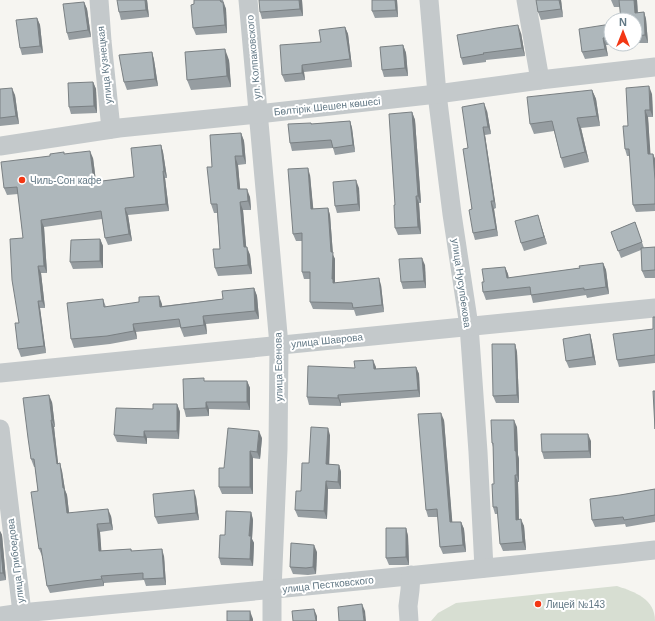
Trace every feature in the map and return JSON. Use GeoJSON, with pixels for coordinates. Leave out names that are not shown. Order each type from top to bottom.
{"type":"FeatureCollection","features":[{"type":"Feature","properties":{"kind":"street","name":"улица Кузнецкая"},"geometry":{"type":"LineString","coordinates":[[99,0],[111,130]]}},
{"type":"Feature","properties":{"kind":"street","name":"ул. Kолпаковского"},"geometry":{"type":"LineString","coordinates":[[248,0],[258,114]]}},
{"type":"Feature","properties":{"kind":"street","name":"улица Нусупбекова"},"geometry":{"type":"LineString","coordinates":[[429,0],[437,94],[452,214],[469,326],[484,568]]}},
{"type":"Feature","properties":{"kind":"street"},"geometry":{"type":"LineString","coordinates":[[526,0],[540,80]]}},
{"type":"Feature","properties":{"kind":"street","name":"Бөлтірік Шешен көшесі"},"geometry":{"type":"LineString","coordinates":[[0,146],[111,130],[437,94],[540,80],[655,67]]}},
{"type":"Feature","properties":{"kind":"street","name":"улица Есенова"},"geometry":{"type":"LineString","coordinates":[[258,114],[279,345],[278,449],[272,621]]}},
{"type":"Feature","properties":{"kind":"street","name":"улица Шаврова"},"geometry":{"type":"LineString","coordinates":[[0,373],[655,308]]}},
{"type":"Feature","properties":{"kind":"street","name":"улица Грибоедова"},"geometry":{"type":"LineString","coordinates":[[0,429],[22,617]]}},
{"type":"Feature","properties":{"kind":"street","name":"улица Пестковского"},"geometry":{"type":"LineString","coordinates":[[0,616],[22,617],[655,550]]}},
{"type":"Feature","properties":{"kind":"street"},"geometry":{"type":"LineString","coordinates":[[409,621],[408,606],[411,575]]}},
{"type":"Feature","properties":{"kind":"shaded area","name":"Лицей №143"},"geometry":{"type":"Polygon","coordinates":[[[617,586],[637,594],[648,602],[652,607],[655,621],[431,621],[438,613],[456,603],[617,586]]]}},
{"type":"Feature","properties":{"kind":"building"},"geometry":{"type":"Polygon","coordinates":[[[117,0],[145,0],[146,10],[119,12],[117,0]]]}},
{"type":"Feature","properties":{"kind":"building"},"geometry":{"type":"Polygon","coordinates":[[[194,0],[220,0],[223,2],[225,25],[193,28],[191,5],[194,4],[194,0]]]}},
{"type":"Feature","properties":{"kind":"building"},"geometry":{"type":"Polygon","coordinates":[[[259,0],[299,0],[300,9],[260,12],[259,0]]]}},
{"type":"Feature","properties":{"kind":"building"},"geometry":{"type":"Polygon","coordinates":[[[372,0],[395,0],[396,10],[372,11],[372,0]]]}},
{"type":"Feature","properties":{"kind":"building"},"geometry":{"type":"Polygon","coordinates":[[[536,0],[559,0],[561,9],[538,12],[536,0]]]}},
{"type":"Feature","properties":{"kind":"building"},"geometry":{"type":"Polygon","coordinates":[[[619,0],[634,0],[635,12],[620,12],[619,0]]]}},
{"type":"Feature","properties":{"kind":"building"},"geometry":{"type":"Polygon","coordinates":[[[84,2],[88,30],[67,33],[63,4],[84,2]]]}},
{"type":"Feature","properties":{"kind":"building"},"geometry":{"type":"Polygon","coordinates":[[[644,12],[645,35],[643,35],[644,12]]]}},
{"type":"Feature","properties":{"kind":"building"},"geometry":{"type":"Polygon","coordinates":[[[37,18],[40,46],[20,48],[16,20],[37,18]]]}},
{"type":"Feature","properties":{"kind":"building"},"geometry":{"type":"Polygon","coordinates":[[[518,25],[522,48],[483,53],[484,54],[461,58],[457,35],[518,25]]]}},
{"type":"Feature","properties":{"kind":"building"},"geometry":{"type":"Polygon","coordinates":[[[603,25],[603,49],[582,52],[579,29],[603,25]]]}},
{"type":"Feature","properties":{"kind":"building"},"geometry":{"type":"Polygon","coordinates":[[[345,27],[350,59],[302,65],[302,73],[282,75],[280,45],[321,42],[319,30],[345,27]]]}},
{"type":"Feature","properties":{"kind":"building"},"geometry":{"type":"Polygon","coordinates":[[[403,45],[405,68],[382,70],[380,47],[403,45]]]}},
{"type":"Feature","properties":{"kind":"building"},"geometry":{"type":"Polygon","coordinates":[[[225,49],[227,76],[187,80],[185,52],[225,49]]]}},
{"type":"Feature","properties":{"kind":"building"},"geometry":{"type":"Polygon","coordinates":[[[152,52],[155,79],[124,82],[119,55],[152,52]]]}},
{"type":"Feature","properties":{"kind":"building"},"geometry":{"type":"Polygon","coordinates":[[[93,82],[94,106],[69,107],[68,83],[93,82]]]}},
{"type":"Feature","properties":{"kind":"building"},"geometry":{"type":"Polygon","coordinates":[[[649,86],[650,110],[645,110],[648,154],[653,154],[655,204],[633,205],[629,149],[625,149],[623,126],[628,126],[626,88],[649,86]]]}},
{"type":"Feature","properties":{"kind":"building"},"geometry":{"type":"Polygon","coordinates":[[[12,88],[16,116],[0,118],[0,89],[12,88]]]}},
{"type":"Feature","properties":{"kind":"building"},"geometry":{"type":"Polygon","coordinates":[[[592,90],[597,116],[577,118],[585,152],[561,158],[552,121],[530,124],[527,97],[592,90]]]}},
{"type":"Feature","properties":{"kind":"building"},"geometry":{"type":"Polygon","coordinates":[[[484,103],[488,127],[483,127],[494,201],[491,201],[496,229],[473,233],[469,210],[472,209],[463,149],[468,148],[462,107],[484,103]]]}},
{"type":"Feature","properties":{"kind":"building"},"geometry":{"type":"Polygon","coordinates":[[[412,112],[418,196],[416,196],[418,227],[395,228],[395,205],[389,114],[412,112]]]}},
{"type":"Feature","properties":{"kind":"building"},"geometry":{"type":"Polygon","coordinates":[[[350,121],[353,145],[333,148],[331,140],[290,143],[288,124],[350,121]]]}},
{"type":"Feature","properties":{"kind":"building"},"geometry":{"type":"Polygon","coordinates":[[[241,133],[243,156],[235,156],[238,189],[247,189],[248,201],[240,202],[244,247],[247,247],[248,265],[215,268],[213,249],[220,249],[217,204],[211,204],[207,167],[212,167],[210,135],[241,133]]]}},
{"type":"Feature","properties":{"kind":"building"},"geometry":{"type":"Polygon","coordinates":[[[161,145],[166,204],[125,208],[129,234],[105,238],[101,211],[41,220],[44,266],[38,266],[42,301],[38,301],[44,346],[18,349],[15,323],[19,323],[12,280],[10,239],[23,238],[17,187],[4,188],[1,162],[50,156],[50,154],[64,152],[64,154],[90,151],[94,182],[134,177],[131,148],[161,145]]]}},
{"type":"Feature","properties":{"kind":"building"},"geometry":{"type":"Polygon","coordinates":[[[308,168],[311,209],[328,208],[331,252],[333,252],[333,283],[379,278],[382,305],[353,308],[352,303],[310,302],[310,272],[302,272],[302,233],[293,234],[288,169],[308,168]]]}},
{"type":"Feature","properties":{"kind":"building"},"geometry":{"type":"Polygon","coordinates":[[[356,180],[358,204],[335,206],[333,182],[356,180]]]}},
{"type":"Feature","properties":{"kind":"building"},"geometry":{"type":"Polygon","coordinates":[[[538,215],[544,237],[521,243],[515,221],[538,215]]]}},
{"type":"Feature","properties":{"kind":"building"},"geometry":{"type":"Polygon","coordinates":[[[635,222],[642,242],[618,251],[611,232],[635,222]]]}},
{"type":"Feature","properties":{"kind":"building"},"geometry":{"type":"Polygon","coordinates":[[[100,239],[100,261],[70,262],[71,240],[100,239]]]}},
{"type":"Feature","properties":{"kind":"building"},"geometry":{"type":"Polygon","coordinates":[[[655,247],[655,270],[642,271],[641,248],[655,247]]]}},
{"type":"Feature","properties":{"kind":"building"},"geometry":{"type":"Polygon","coordinates":[[[422,258],[424,281],[401,282],[399,259],[422,258]]]}},
{"type":"Feature","properties":{"kind":"building"},"geometry":{"type":"Polygon","coordinates":[[[603,263],[606,287],[584,290],[584,288],[531,295],[530,287],[483,292],[482,282],[484,282],[482,269],[505,267],[507,278],[580,268],[579,266],[603,263]]]}},
{"type":"Feature","properties":{"kind":"building"},"geometry":{"type":"Polygon","coordinates":[[[254,288],[255,311],[203,316],[204,325],[181,328],[179,319],[133,324],[134,331],[107,336],[71,339],[67,303],[103,299],[104,307],[139,302],[139,297],[159,296],[160,307],[223,299],[222,291],[254,288]]]}},
{"type":"Feature","properties":{"kind":"building"},"geometry":{"type":"Polygon","coordinates":[[[653,317],[655,317],[655,355],[617,360],[613,334],[653,329],[653,317]]]}},
{"type":"Feature","properties":{"kind":"building"},"geometry":{"type":"Polygon","coordinates":[[[590,334],[593,357],[566,361],[563,339],[590,334]]]}},
{"type":"Feature","properties":{"kind":"building"},"geometry":{"type":"Polygon","coordinates":[[[492,344],[515,344],[517,395],[493,396],[492,344]]]}},
{"type":"Feature","properties":{"kind":"building"},"geometry":{"type":"Polygon","coordinates":[[[373,360],[374,369],[416,367],[418,390],[338,395],[338,398],[307,397],[308,366],[355,368],[354,361],[373,360]]]}},
{"type":"Feature","properties":{"kind":"building"},"geometry":{"type":"Polygon","coordinates":[[[204,378],[204,381],[247,381],[247,402],[206,402],[206,408],[184,409],[183,379],[204,378]]]}},
{"type":"Feature","properties":{"kind":"building"},"geometry":{"type":"Polygon","coordinates":[[[653,391],[655,391],[655,429],[653,391]]]}},
{"type":"Feature","properties":{"kind":"building"},"geometry":{"type":"Polygon","coordinates":[[[49,395],[57,464],[60,463],[67,513],[108,509],[110,523],[97,524],[99,551],[162,549],[164,578],[143,579],[143,573],[101,576],[102,579],[47,586],[41,548],[39,549],[31,492],[38,491],[34,459],[31,459],[23,398],[49,395]]]}},
{"type":"Feature","properties":{"kind":"building"},"geometry":{"type":"Polygon","coordinates":[[[153,404],[177,404],[177,431],[144,431],[144,437],[114,435],[116,408],[153,409],[153,404]]]}},
{"type":"Feature","properties":{"kind":"building"},"geometry":{"type":"Polygon","coordinates":[[[441,413],[450,522],[461,522],[463,545],[440,547],[437,509],[426,510],[418,414],[441,413]]]}},
{"type":"Feature","properties":{"kind":"building"},"geometry":{"type":"Polygon","coordinates":[[[491,420],[514,420],[517,475],[515,475],[516,520],[521,519],[523,542],[500,544],[497,507],[493,507],[492,484],[494,484],[491,420]]]}},
{"type":"Feature","properties":{"kind":"building"},"geometry":{"type":"Polygon","coordinates":[[[311,427],[328,428],[326,464],[339,465],[338,482],[326,481],[324,511],[295,510],[296,491],[301,491],[302,463],[309,463],[311,427]]]}},
{"type":"Feature","properties":{"kind":"building"},"geometry":{"type":"Polygon","coordinates":[[[228,428],[259,431],[257,452],[250,451],[250,487],[219,487],[219,468],[224,468],[228,428]]]}},
{"type":"Feature","properties":{"kind":"building"},"geometry":{"type":"Polygon","coordinates":[[[541,434],[588,434],[589,451],[542,452],[541,434]]]}},
{"type":"Feature","properties":{"kind":"building"},"geometry":{"type":"Polygon","coordinates":[[[655,489],[655,515],[624,520],[623,517],[592,520],[590,499],[655,489]]]}},
{"type":"Feature","properties":{"kind":"building"},"geometry":{"type":"Polygon","coordinates":[[[194,490],[196,513],[155,517],[153,494],[194,490]]]}},
{"type":"Feature","properties":{"kind":"building"},"geometry":{"type":"Polygon","coordinates":[[[226,511],[251,512],[249,536],[251,536],[250,559],[219,558],[220,535],[225,535],[226,511]]]}},
{"type":"Feature","properties":{"kind":"building"},"geometry":{"type":"Polygon","coordinates":[[[386,528],[406,528],[406,557],[386,558],[386,528]]]}},
{"type":"Feature","properties":{"kind":"building"},"geometry":{"type":"Polygon","coordinates":[[[0,539],[3,573],[0,573],[0,539]]]}},
{"type":"Feature","properties":{"kind":"building"},"geometry":{"type":"Polygon","coordinates":[[[291,543],[314,545],[313,567],[290,567],[291,543]]]}},
{"type":"Feature","properties":{"kind":"building"},"geometry":{"type":"Polygon","coordinates":[[[362,604],[364,621],[339,621],[338,607],[362,604]]]}},
{"type":"Feature","properties":{"kind":"building"},"geometry":{"type":"Polygon","coordinates":[[[314,609],[316,621],[293,621],[292,611],[314,609]]]}},
{"type":"Feature","properties":{"kind":"building"},"geometry":{"type":"Polygon","coordinates":[[[227,611],[250,611],[250,621],[227,621],[227,611]]]}},
{"type":"Feature","properties":{"kind":"place","name":"Чиль-Сон кафе"},"geometry":{"type":"Point","coordinates":[22,180]}},
{"type":"Feature","properties":{"kind":"place","name":"Лицей №143"},"geometry":{"type":"Point","coordinates":[538,604]}}]}
